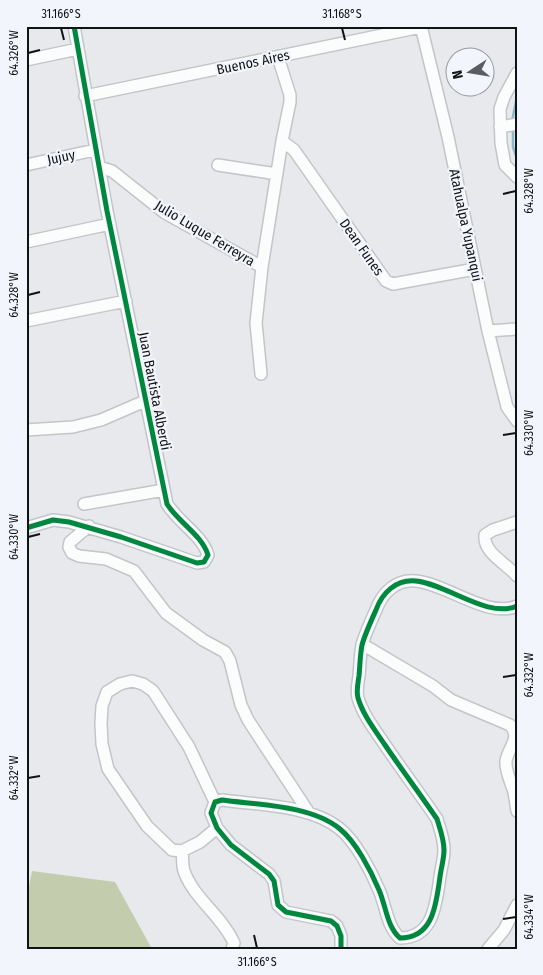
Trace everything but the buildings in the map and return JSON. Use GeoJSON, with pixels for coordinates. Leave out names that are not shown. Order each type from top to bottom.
{"type":"FeatureCollection","features":[{"type":"Feature","properties":{"kind":"street","name":"Juan Bautista Alberdi"},"geometry":{"type":"LineString","coordinates":[[26,528],[53,520],[69,522],[89,526],[197,563],[204,562],[208,555],[205,547],[172,513],[167,504],[85,96],[74,26]]}},
{"type":"Feature","properties":{"kind":"street","name":"Buenos Aires"},"geometry":{"type":"LineString","coordinates":[[85,96],[421,27]]}},
{"type":"Feature","properties":{"kind":"street","name":"Atahualpa Yupanqui"},"geometry":{"type":"LineString","coordinates":[[421,27],[448,137],[488,331],[507,407],[516,420]]}},
{"type":"Feature","properties":{"kind":"street"},"geometry":{"type":"LineString","coordinates":[[26,60],[78,49]]}},
{"type":"Feature","properties":{"kind":"street"},"geometry":{"type":"LineString","coordinates":[[261,374],[256,323],[262,267],[290,102],[290,94],[278,57]]}},
{"type":"Feature","properties":{"kind":"street"},"geometry":{"type":"LineString","coordinates":[[517,73],[504,97],[500,109],[501,143],[505,165],[517,177]]}},
{"type":"Feature","properties":{"kind":"street"},"geometry":{"type":"LineString","coordinates":[[500,127],[517,124]]}},
{"type":"Feature","properties":{"kind":"street","name":"Dean Funes"},"geometry":{"type":"LineString","coordinates":[[282,141],[294,150],[386,281],[393,284],[475,269]]}},
{"type":"Feature","properties":{"kind":"street","name":"Jujuy"},"geometry":{"type":"LineString","coordinates":[[26,165],[96,150]]}},
{"type":"Feature","properties":{"kind":"street"},"geometry":{"type":"LineString","coordinates":[[218,165],[277,174]]}},
{"type":"Feature","properties":{"kind":"street","name":"Julio Luque Ferreyra"},"geometry":{"type":"LineString","coordinates":[[99,167],[112,171],[165,213],[262,267]]}},
{"type":"Feature","properties":{"kind":"street"},"geometry":{"type":"LineString","coordinates":[[26,242],[110,224]]}},
{"type":"Feature","properties":{"kind":"street"},"geometry":{"type":"LineString","coordinates":[[26,321],[126,301]]}},
{"type":"Feature","properties":{"kind":"street"},"geometry":{"type":"LineString","coordinates":[[488,331],[517,328]]}},
{"type":"Feature","properties":{"kind":"street"},"geometry":{"type":"LineString","coordinates":[[26,430],[73,427],[101,420],[145,401]]}},
{"type":"Feature","properties":{"kind":"street"},"geometry":{"type":"LineString","coordinates":[[84,504],[164,490]]}},
{"type":"Feature","properties":{"kind":"street"},"geometry":{"type":"LineString","coordinates":[[517,522],[493,530],[485,535],[484,542],[517,576]]}},
{"type":"Feature","properties":{"kind":"street"},"geometry":{"type":"LineString","coordinates":[[89,526],[70,542],[72,553],[78,556],[106,559],[134,571],[166,613],[203,640],[224,652],[230,661],[241,705],[248,720],[309,814]]}},
{"type":"Feature","properties":{"kind":"street"},"geometry":{"type":"LineString","coordinates":[[215,802],[222,800],[278,807],[309,814],[339,828],[349,838],[366,863],[379,889],[394,932],[400,938],[408,938],[419,934],[428,924],[435,909],[444,850],[442,834],[437,820],[370,723],[358,698],[362,644],[379,602],[387,591],[395,585],[408,581],[416,581],[444,588],[486,606],[508,608],[517,606]]}},
{"type":"Feature","properties":{"kind":"street"},"geometry":{"type":"LineString","coordinates":[[362,644],[433,686],[451,700],[510,725],[514,729],[515,737],[506,760],[506,768],[514,793],[517,811]]}},
{"type":"Feature","properties":{"kind":"street"},"geometry":{"type":"LineString","coordinates":[[217,828],[200,842],[182,851],[172,850],[147,826],[108,769],[102,744],[101,723],[102,706],[107,692],[120,684],[132,681],[143,684],[153,691],[189,747],[215,802],[211,814],[217,828],[231,845],[269,874],[274,881],[278,905],[286,912],[331,921],[338,926],[341,936],[341,949]]}},
{"type":"Feature","properties":{"kind":"street"},"geometry":{"type":"LineString","coordinates":[[182,851],[184,870],[197,893],[229,932],[234,943],[232,949]]}},
{"type":"Feature","properties":{"kind":"street"},"geometry":{"type":"LineString","coordinates":[[488,949],[515,913]]}},
{"type":"Feature","properties":{"kind":"green space"},"geometry":{"type":"Polygon","coordinates":[[[32,871],[115,882],[152,949],[26,949],[26,902],[32,871]]]}},
{"type":"Feature","properties":{"kind":"waterway"},"geometry":{"type":"LineString","coordinates":[[512,121],[517,97]]}},
{"type":"Feature","properties":{"kind":"waterway"},"geometry":{"type":"LineString","coordinates":[[513,130],[513,147],[517,159]]}},
{"type":"Feature","properties":{"kind":"cycle path"},"geometry":{"type":"LineString","coordinates":[[26,528],[53,520],[69,522],[121,537],[197,563],[204,562],[208,555],[201,541],[167,504],[107,211],[74,26]]}},
{"type":"Feature","properties":{"kind":"cycle path"},"geometry":{"type":"LineString","coordinates":[[341,949],[341,936],[337,926],[331,921],[286,912],[278,905],[274,881],[269,874],[231,845],[217,828],[211,813],[215,802],[222,800],[284,807],[328,821],[340,829],[352,841],[362,857],[379,890],[389,922],[400,938],[420,932],[427,926],[435,908],[444,857],[443,838],[437,819],[373,728],[360,704],[357,690],[362,645],[382,598],[391,588],[402,582],[416,581],[428,583],[467,600],[493,608],[506,609],[517,606]]}}]}
